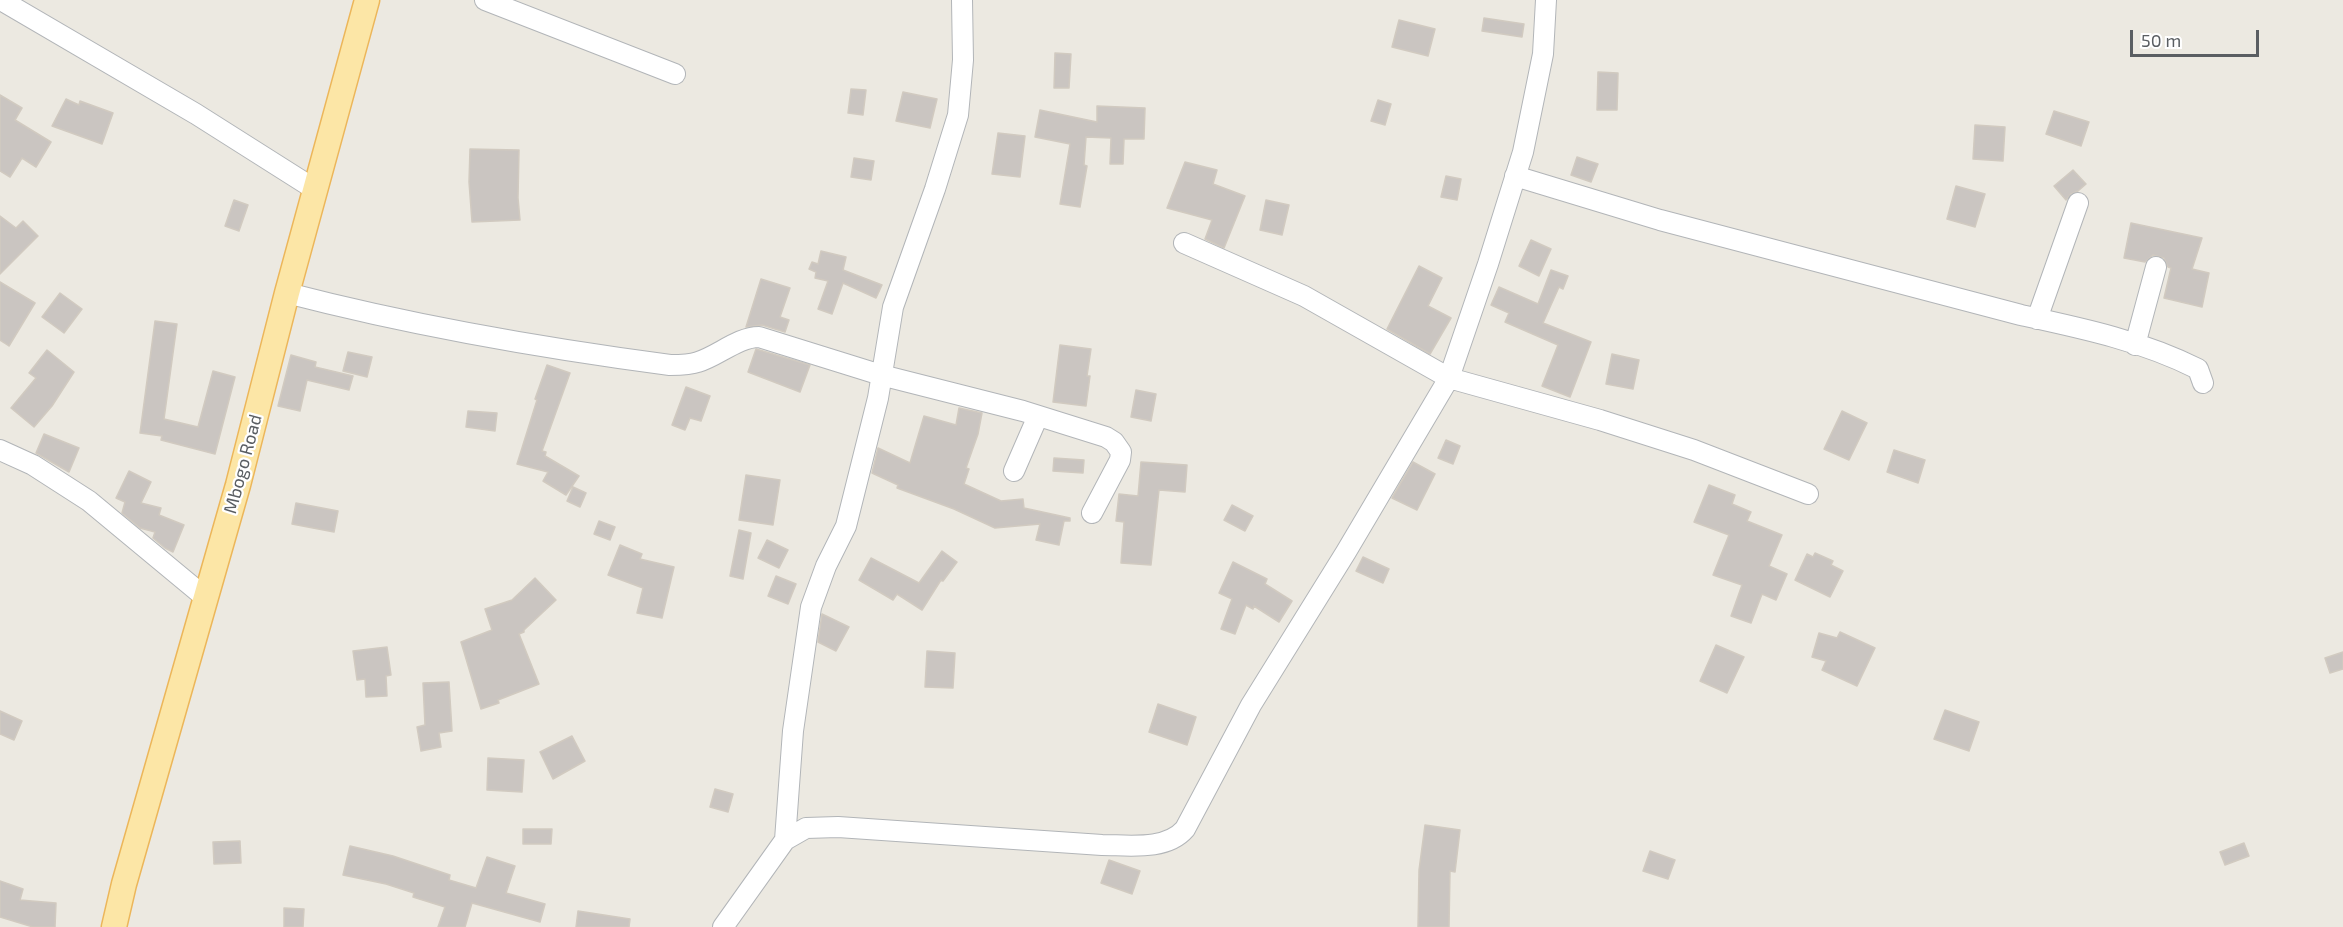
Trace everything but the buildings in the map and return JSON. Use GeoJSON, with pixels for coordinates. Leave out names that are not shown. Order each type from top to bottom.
{"type":"FeatureCollection","features":[{"type":"Feature","properties":{"kind":"main road","name":"Mbogo Road"},"geometry":{"type":"LineString","coordinates":[[114,927],[124,884],[238,485],[287,293],[367,0]]}},
{"type":"Feature","properties":{"kind":"street"},"geometry":{"type":"LineString","coordinates":[[0,0],[196,114],[316,190]]}},
{"type":"Feature","properties":{"kind":"street"},"geometry":{"type":"LineString","coordinates":[[485,0],[675,74]]}},
{"type":"Feature","properties":{"kind":"street"},"geometry":{"type":"LineString","coordinates":[[785,840],[793,731],[811,607],[826,566],[846,526],[878,398],[893,308],[935,189],[958,115],[963,60],[962,0]]}},
{"type":"Feature","properties":{"kind":"street"},"geometry":{"type":"LineString","coordinates":[[723,927],[785,840],[806,828],[838,827],[1102,845],[1144,845],[1178,837],[1185,829],[1251,705],[1346,552],[1449,378],[1523,152],[1543,54],[1546,0]]}},
{"type":"Feature","properties":{"kind":"street"},"geometry":{"type":"LineString","coordinates":[[1515,176],[1660,220],[2037,318],[2080,327],[2173,356],[2198,369],[2203,383]]}},
{"type":"Feature","properties":{"kind":"street"},"geometry":{"type":"LineString","coordinates":[[2037,318],[2078,203]]}},
{"type":"Feature","properties":{"kind":"street"},"geometry":{"type":"LineString","coordinates":[[1184,243],[1304,296],[1449,378],[1600,420],[1694,450],[1808,494]]}},
{"type":"Feature","properties":{"kind":"street"},"geometry":{"type":"LineString","coordinates":[[2135,345],[2156,267]]}},
{"type":"Feature","properties":{"kind":"street"},"geometry":{"type":"LineString","coordinates":[[287,293],[372,315],[517,343],[670,365],[696,363],[743,340],[759,337],[881,375],[1038,416],[1107,437],[1121,452],[1120,460],[1092,513]]}},
{"type":"Feature","properties":{"kind":"street"},"geometry":{"type":"LineString","coordinates":[[1014,471],[1038,416]]}},
{"type":"Feature","properties":{"kind":"street"},"geometry":{"type":"LineString","coordinates":[[0,450],[33,465],[89,501],[206,598]]}}]}
